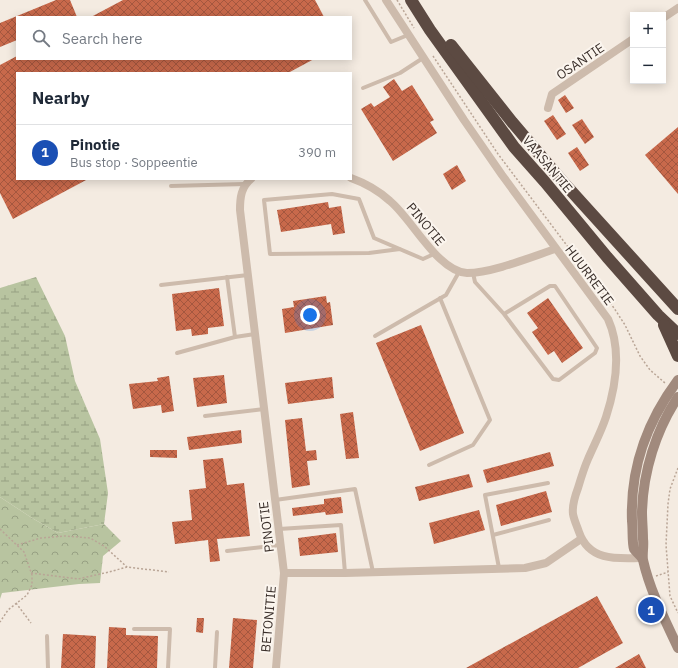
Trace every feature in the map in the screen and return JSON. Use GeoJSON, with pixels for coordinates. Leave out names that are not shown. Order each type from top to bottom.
{"type":"FeatureCollection","features":[{"type":"Feature","properties":{"kind":"highway","name":"VAASANTIE"},"geometry":{"type":"LineString","coordinates":[[412,0],[430,30],[514,147],[607,257],[658,315],[678,334]]}},
{"type":"Feature","properties":{"kind":"highway","name":"VAASANTIE"},"geometry":{"type":"LineString","coordinates":[[418,0],[450,44],[512,122],[590,212],[678,309]]}},
{"type":"Feature","properties":{"kind":"highway"},"geometry":{"type":"LineString","coordinates":[[658,315],[678,356]]}},
{"type":"Feature","properties":{"kind":"main road"},"geometry":{"type":"LineString","coordinates":[[678,380],[662,402],[643,443],[636,466],[632,509],[634,548],[642,558],[648,578],[678,648]]}},
{"type":"Feature","properties":{"kind":"main road"},"geometry":{"type":"LineString","coordinates":[[642,558],[644,548],[642,512],[646,479],[657,438],[678,397]]}},
{"type":"Feature","properties":{"kind":"street","name":"HUURRETIE"},"geometry":{"type":"LineString","coordinates":[[386,0],[468,126],[608,319],[613,330],[617,350],[613,384],[606,418],[588,459],[574,501],[573,514],[581,538],[587,547],[596,554],[621,559],[642,558]]}},
{"type":"Feature","properties":{"kind":"street"},"geometry":{"type":"LineString","coordinates":[[666,16],[678,8]]}},
{"type":"Feature","properties":{"kind":"street","name":"OSANTIE"},"geometry":{"type":"LineString","coordinates":[[548,108],[552,94],[630,41]]}},
{"type":"Feature","properties":{"kind":"street","name":"PINOTIE"},"geometry":{"type":"LineString","coordinates":[[352,178],[365,184],[391,202],[435,254],[445,264],[459,272],[473,273],[492,269],[556,249]]}},
{"type":"Feature","properties":{"kind":"street","name":"PINOTIE"},"geometry":{"type":"LineString","coordinates":[[248,182],[240,197],[240,210],[284,573]]}},
{"type":"Feature","properties":{"kind":"street"},"geometry":{"type":"LineString","coordinates":[[284,573],[345,573],[525,568],[546,563],[581,538]]}},
{"type":"Feature","properties":{"kind":"street","name":"BETONITIE"},"geometry":{"type":"LineString","coordinates":[[276,668],[284,573]]}},
{"type":"Feature","properties":{"kind":"lane"},"geometry":{"type":"LineString","coordinates":[[365,0],[391,42],[408,36]]}},
{"type":"Feature","properties":{"kind":"lane"},"geometry":{"type":"LineString","coordinates":[[363,88],[400,73],[423,58]]}},
{"type":"Feature","properties":{"kind":"lane"},"geometry":{"type":"LineString","coordinates":[[170,186],[248,182]]}},
{"type":"Feature","properties":{"kind":"lane"},"geometry":{"type":"LineString","coordinates":[[400,249],[369,253],[270,254],[264,200],[332,194],[359,199],[374,238],[400,249],[423,259],[435,254]]}},
{"type":"Feature","properties":{"kind":"lane"},"geometry":{"type":"LineString","coordinates":[[375,336],[446,295],[459,272]]}},
{"type":"Feature","properties":{"kind":"lane"},"geometry":{"type":"LineString","coordinates":[[473,273],[475,282],[504,314],[553,379],[559,380],[595,353],[597,348],[555,286],[550,286],[504,314]]}},
{"type":"Feature","properties":{"kind":"lane"},"geometry":{"type":"LineString","coordinates":[[161,285],[248,275]]}},
{"type":"Feature","properties":{"kind":"lane"},"geometry":{"type":"LineString","coordinates":[[227,277],[234,337]]}},
{"type":"Feature","properties":{"kind":"lane"},"geometry":{"type":"LineString","coordinates":[[429,465],[473,445],[490,420],[440,298]]}},
{"type":"Feature","properties":{"kind":"lane"},"geometry":{"type":"LineString","coordinates":[[177,352],[234,337],[255,334]]}},
{"type":"Feature","properties":{"kind":"lane"},"geometry":{"type":"LineString","coordinates":[[205,416],[264,409]]}},
{"type":"Feature","properties":{"kind":"lane"},"geometry":{"type":"LineString","coordinates":[[499,568],[485,494],[548,483]]}},
{"type":"Feature","properties":{"kind":"lane"},"geometry":{"type":"LineString","coordinates":[[275,500],[355,489],[373,572]]}},
{"type":"Feature","properties":{"kind":"lane"},"geometry":{"type":"LineString","coordinates":[[493,535],[549,520]]}},
{"type":"Feature","properties":{"kind":"lane"},"geometry":{"type":"LineString","coordinates":[[278,528],[341,525],[345,573]]}},
{"type":"Feature","properties":{"kind":"lane"},"geometry":{"type":"LineString","coordinates":[[227,551],[280,545]]}},
{"type":"Feature","properties":{"kind":"lane"},"geometry":{"type":"LineString","coordinates":[[134,628],[170,629],[168,668]]}},
{"type":"Feature","properties":{"kind":"lane"},"geometry":{"type":"LineString","coordinates":[[215,668],[217,632]]}},
{"type":"Feature","properties":{"kind":"lane"},"geometry":{"type":"LineString","coordinates":[[47,636],[48,668]]}},
{"type":"Feature","properties":{"kind":"path"},"geometry":{"type":"LineString","coordinates":[[397,0],[416,31]]}},
{"type":"Feature","properties":{"kind":"path"},"geometry":{"type":"LineString","coordinates":[[432,55],[498,154],[614,308],[625,325],[640,356],[650,370],[668,386]]}},
{"type":"Feature","properties":{"kind":"path"},"geometry":{"type":"LineString","coordinates":[[678,468],[670,489],[666,545],[670,596],[678,613]]}},
{"type":"Feature","properties":{"kind":"path"},"geometry":{"type":"LineString","coordinates":[[0,529],[24,552],[31,573],[32,585],[27,596],[8,610],[0,622]]}},
{"type":"Feature","properties":{"kind":"path"},"geometry":{"type":"LineString","coordinates":[[17,545],[49,537],[65,536],[90,538],[104,546],[127,567]]}},
{"type":"Feature","properties":{"kind":"path"},"geometry":{"type":"LineString","coordinates":[[31,573],[78,579],[127,567],[169,572]]}},
{"type":"Feature","properties":{"kind":"path"},"geometry":{"type":"LineString","coordinates":[[648,578],[668,572]]}},
{"type":"Feature","properties":{"kind":"path"},"geometry":{"type":"LineString","coordinates":[[16,603],[31,623]]}},
{"type":"Feature","properties":{"kind":"green space"},"geometry":{"type":"Polygon","coordinates":[[[36,277],[65,336],[75,381],[100,439],[108,493],[104,524],[58,533],[0,497],[0,288],[36,277]]]}},
{"type":"Feature","properties":{"kind":"green space"},"geometry":{"type":"Polygon","coordinates":[[[0,497],[58,533],[104,524],[121,541],[103,556],[100,583],[2,593],[0,599],[0,497]]]}},
{"type":"Feature","properties":{"kind":"building"},"geometry":{"type":"Polygon","coordinates":[[[56,0],[70,0],[77,16],[17,16],[56,0]]]}},
{"type":"Feature","properties":{"kind":"building"},"geometry":{"type":"Polygon","coordinates":[[[123,0],[315,0],[323,16],[93,16],[123,0]]]}},
{"type":"Feature","properties":{"kind":"building"},"geometry":{"type":"Polygon","coordinates":[[[16,16],[16,40],[0,47],[0,23],[16,16]]]}},
{"type":"Feature","properties":{"kind":"building"},"geometry":{"type":"Polygon","coordinates":[[[16,57],[16,60],[312,60],[290,72],[16,72],[16,180],[86,180],[13,219],[0,193],[0,65],[16,57]]]}},
{"type":"Feature","properties":{"kind":"building"},"geometry":{"type":"Polygon","coordinates":[[[394,79],[402,91],[412,85],[434,120],[430,122],[437,133],[393,161],[361,109],[371,103],[374,107],[390,97],[383,87],[394,79]]]}},
{"type":"Feature","properties":{"kind":"building"},"geometry":{"type":"Polygon","coordinates":[[[565,95],[574,108],[566,113],[558,100],[565,95]]]}},
{"type":"Feature","properties":{"kind":"building"},"geometry":{"type":"Polygon","coordinates":[[[553,115],[566,134],[557,140],[544,121],[553,115]]]}},
{"type":"Feature","properties":{"kind":"building"},"geometry":{"type":"Polygon","coordinates":[[[582,119],[594,137],[585,144],[572,125],[582,119]]]}},
{"type":"Feature","properties":{"kind":"building"},"geometry":{"type":"Polygon","coordinates":[[[678,127],[678,194],[645,155],[678,127]]]}},
{"type":"Feature","properties":{"kind":"building"},"geometry":{"type":"Polygon","coordinates":[[[577,147],[589,165],[580,171],[568,153],[577,147]]]}},
{"type":"Feature","properties":{"kind":"building"},"geometry":{"type":"Polygon","coordinates":[[[457,165],[466,181],[452,190],[443,174],[457,165]]]}},
{"type":"Feature","properties":{"kind":"building"},"geometry":{"type":"Polygon","coordinates":[[[328,202],[329,208],[341,206],[345,233],[333,235],[331,224],[281,232],[277,210],[328,202]]]}},
{"type":"Feature","properties":{"kind":"building"},"geometry":{"type":"Polygon","coordinates":[[[219,288],[224,326],[208,328],[208,334],[192,336],[191,329],[176,331],[172,294],[219,288]]]}},
{"type":"Feature","properties":{"kind":"building"},"geometry":{"type":"Polygon","coordinates":[[[326,296],[327,303],[330,302],[333,325],[285,333],[282,309],[294,307],[293,301],[326,296]]]}},
{"type":"Feature","properties":{"kind":"building"},"geometry":{"type":"Polygon","coordinates":[[[548,298],[583,348],[562,363],[554,351],[548,355],[532,332],[538,328],[527,313],[548,298]]]}},
{"type":"Feature","properties":{"kind":"building"},"geometry":{"type":"Polygon","coordinates":[[[421,325],[464,433],[420,451],[376,343],[421,325]]]}},
{"type":"Feature","properties":{"kind":"building"},"geometry":{"type":"Polygon","coordinates":[[[224,375],[227,403],[197,407],[193,378],[224,375]]]}},
{"type":"Feature","properties":{"kind":"building"},"geometry":{"type":"Polygon","coordinates":[[[169,376],[174,411],[162,413],[161,405],[133,409],[129,384],[158,381],[157,378],[169,376]]]}},
{"type":"Feature","properties":{"kind":"building"},"geometry":{"type":"Polygon","coordinates":[[[332,377],[334,398],[288,404],[285,383],[332,377]]]}},
{"type":"Feature","properties":{"kind":"building"},"geometry":{"type":"Polygon","coordinates":[[[353,412],[359,458],[346,459],[340,414],[353,412]]]}},
{"type":"Feature","properties":{"kind":"building"},"geometry":{"type":"Polygon","coordinates":[[[302,418],[306,451],[316,450],[317,460],[307,461],[310,485],[292,488],[285,420],[302,418]]]}},
{"type":"Feature","properties":{"kind":"building"},"geometry":{"type":"Polygon","coordinates":[[[241,430],[242,443],[189,450],[187,437],[241,430]]]}},
{"type":"Feature","properties":{"kind":"building"},"geometry":{"type":"Polygon","coordinates":[[[150,450],[177,450],[177,458],[150,457],[150,450]]]}},
{"type":"Feature","properties":{"kind":"building"},"geometry":{"type":"Polygon","coordinates":[[[550,452],[554,466],[487,483],[483,470],[550,452]]]}},
{"type":"Feature","properties":{"kind":"building"},"geometry":{"type":"Polygon","coordinates":[[[223,458],[227,485],[244,483],[250,536],[217,539],[220,561],[210,562],[208,540],[175,544],[172,522],[192,520],[189,490],[206,488],[203,460],[223,458]]]}},
{"type":"Feature","properties":{"kind":"building"},"geometry":{"type":"Polygon","coordinates":[[[469,474],[473,487],[419,501],[415,487],[469,474]]]}},
{"type":"Feature","properties":{"kind":"building"},"geometry":{"type":"Polygon","coordinates":[[[546,491],[552,512],[501,526],[496,505],[546,491]]]}},
{"type":"Feature","properties":{"kind":"building"},"geometry":{"type":"Polygon","coordinates":[[[341,497],[343,513],[326,515],[325,512],[293,516],[292,508],[324,504],[324,499],[341,497]]]}},
{"type":"Feature","properties":{"kind":"building"},"geometry":{"type":"Polygon","coordinates":[[[479,510],[485,530],[434,544],[429,523],[479,510]]]}},
{"type":"Feature","properties":{"kind":"building"},"geometry":{"type":"Polygon","coordinates":[[[336,533],[338,552],[300,556],[298,538],[336,533]]]}},
{"type":"Feature","properties":{"kind":"building"},"geometry":{"type":"Polygon","coordinates":[[[597,596],[623,643],[578,668],[466,668],[597,596]]]}},
{"type":"Feature","properties":{"kind":"building"},"geometry":{"type":"Polygon","coordinates":[[[197,618],[204,618],[203,633],[196,632],[197,618]]]}},
{"type":"Feature","properties":{"kind":"building"},"geometry":{"type":"Polygon","coordinates":[[[233,618],[257,620],[253,668],[229,668],[233,618]]]}},
{"type":"Feature","properties":{"kind":"building"},"geometry":{"type":"Polygon","coordinates":[[[109,627],[126,628],[126,635],[158,636],[157,668],[107,668],[109,627]]]}},
{"type":"Feature","properties":{"kind":"building"},"geometry":{"type":"Polygon","coordinates":[[[63,634],[96,636],[95,668],[61,668],[63,634]]]}},
{"type":"Feature","properties":{"kind":"building"},"geometry":{"type":"Polygon","coordinates":[[[639,654],[646,668],[615,668],[639,654]]]}},
{"type":"Feature","properties":{"kind":"place","name":"Pinotie"},"geometry":{"type":"Point","coordinates":[651,610]}}]}
